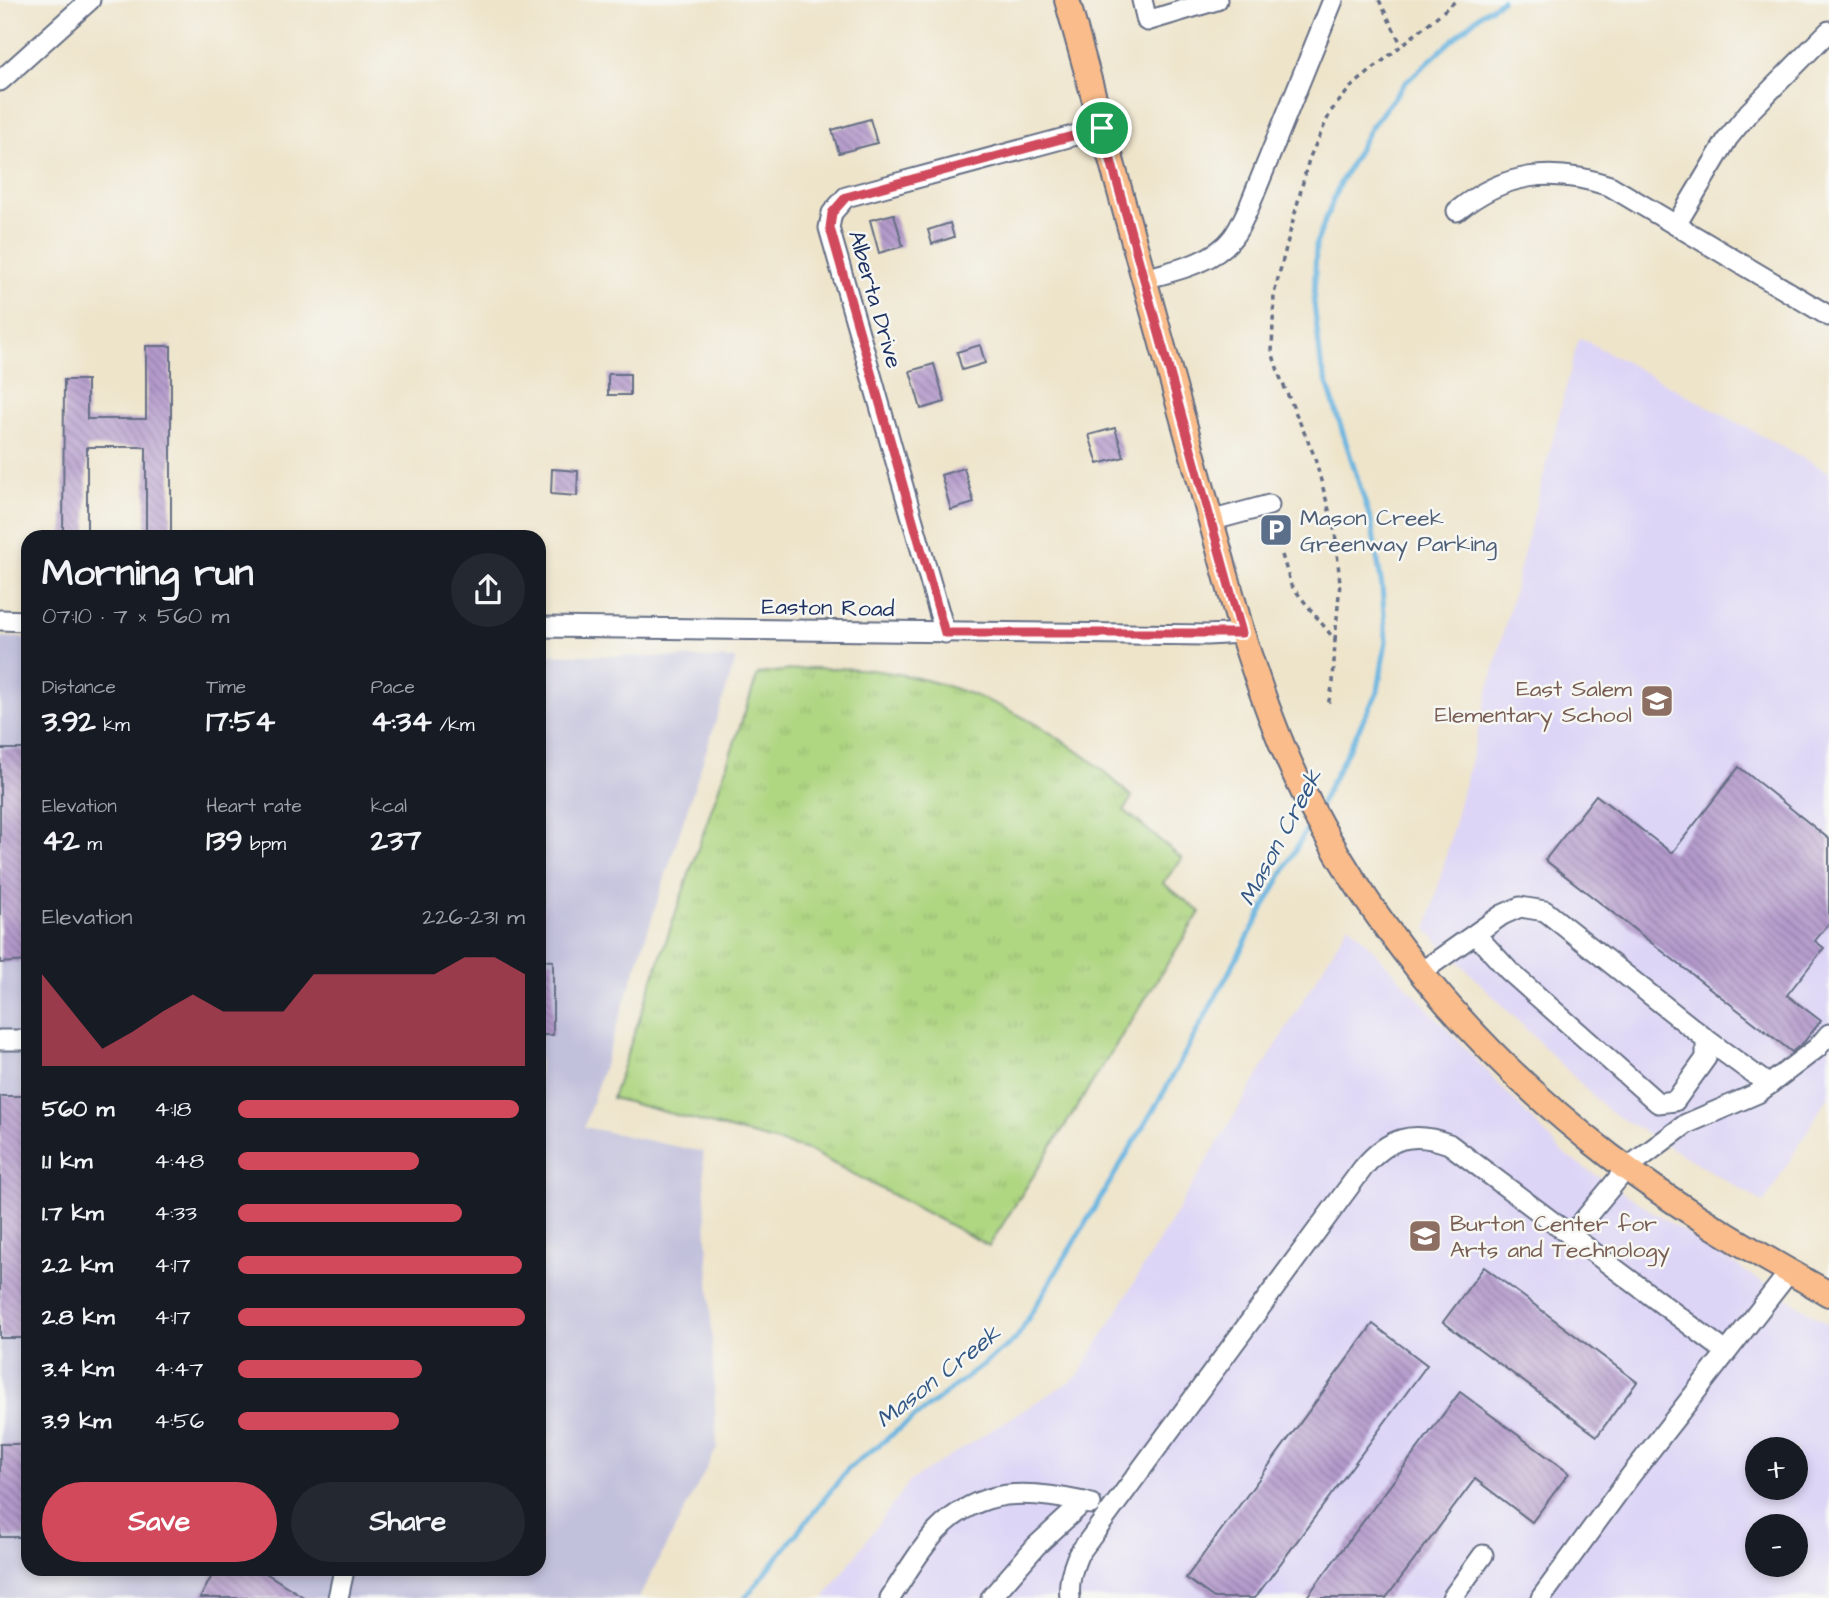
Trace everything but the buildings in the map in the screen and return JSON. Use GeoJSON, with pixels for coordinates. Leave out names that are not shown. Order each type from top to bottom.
{"type":"FeatureCollection","features":[{"type":"Feature","properties":{"kind":"main road"},"geometry":{"type":"LineString","coordinates":[[1067,0],[1242,633],[1265,703],[1310,804],[1343,862],[1381,920],[1422,972],[1483,1042],[1532,1090],[1627,1168],[1713,1225],[1829,1294]]}},
{"type":"Feature","properties":{"kind":"street"},"geometry":{"type":"LineString","coordinates":[[0,81],[90,0]]}},
{"type":"Feature","properties":{"kind":"street"},"geometry":{"type":"LineString","coordinates":[[1142,0],[1147,21],[1217,0]]}},
{"type":"Feature","properties":{"kind":"street"},"geometry":{"type":"LineString","coordinates":[[1144,279],[1186,267],[1215,253],[1233,237],[1249,207],[1333,0]]}},
{"type":"Feature","properties":{"kind":"street"},"geometry":{"type":"LineString","coordinates":[[1676,225],[1728,138],[1749,112],[1829,31]]}},
{"type":"Feature","properties":{"kind":"street","name":"Alberta Drive"},"geometry":{"type":"LineString","coordinates":[[945,633],[830,228],[832,213],[846,197],[1102,128]]}},
{"type":"Feature","properties":{"kind":"street"},"geometry":{"type":"LineString","coordinates":[[1457,211],[1490,188],[1513,180],[1562,174],[1586,178],[1610,187],[1829,316]]}},
{"type":"Feature","properties":{"kind":"street"},"geometry":{"type":"LineString","coordinates":[[1210,521],[1269,505]]}},
{"type":"Feature","properties":{"kind":"street"},"geometry":{"type":"LineString","coordinates":[[0,620],[21,621]]}},
{"type":"Feature","properties":{"kind":"street","name":"Easton Road"},"geometry":{"type":"LineString","coordinates":[[546,628],[1242,633]]}},
{"type":"Feature","properties":{"kind":"street"},"geometry":{"type":"LineString","coordinates":[[1422,972],[1502,915],[1520,907],[1545,911],[1706,1039],[1769,1085]]}},
{"type":"Feature","properties":{"kind":"street"},"geometry":{"type":"LineString","coordinates":[[1475,934],[1509,971],[1658,1103],[1675,1101],[1706,1058],[1706,1039]]}},
{"type":"Feature","properties":{"kind":"street"},"geometry":{"type":"LineString","coordinates":[[1572,1234],[1627,1168],[1686,1124],[1758,1093],[1817,1048],[1829,1034]]}},
{"type":"Feature","properties":{"kind":"street"},"geometry":{"type":"LineString","coordinates":[[0,1040],[21,1040]]}},
{"type":"Feature","properties":{"kind":"street"},"geometry":{"type":"LineString","coordinates":[[1070,1598],[1072,1570],[1078,1555],[1363,1168],[1374,1154],[1391,1142],[1419,1137],[1449,1144],[1726,1352]]}},
{"type":"Feature","properties":{"kind":"street"},"geometry":{"type":"LineString","coordinates":[[1541,1598],[1631,1475],[1790,1271]]}},
{"type":"Feature","properties":{"kind":"street"},"geometry":{"type":"LineString","coordinates":[[890,1598],[936,1531],[957,1513],[978,1502],[1023,1492],[1047,1494],[1113,1509]]}},
{"type":"Feature","properties":{"kind":"street"},"geometry":{"type":"LineString","coordinates":[[991,1598],[1036,1546],[1084,1502]]}},
{"type":"Feature","properties":{"kind":"street"},"geometry":{"type":"LineString","coordinates":[[1452,1598],[1483,1555]]}},
{"type":"Feature","properties":{"kind":"street"},"geometry":{"type":"LineString","coordinates":[[338,1598],[343,1576]]}},
{"type":"Feature","properties":{"kind":"path"},"geometry":{"type":"LineString","coordinates":[[1378,0],[1401,44]]}},
{"type":"Feature","properties":{"kind":"path"},"geometry":{"type":"LineString","coordinates":[[1328,705],[1333,683],[1340,583],[1335,532],[1314,455],[1272,352],[1274,294],[1309,159],[1326,121],[1351,87],[1457,0]]}},
{"type":"Feature","properties":{"kind":"path"},"geometry":{"type":"LineString","coordinates":[[1282,555],[1291,585],[1335,640]]}},
{"type":"Feature","properties":{"kind":"shaded area","name":"East Salem Elementary School"},"geometry":{"type":"Polygon","coordinates":[[[1579,337],[1829,472],[1829,1095],[1764,1203],[1607,1110],[1427,930],[1579,337]]]}},
{"type":"Feature","properties":{"kind":"shaded area"},"geometry":{"type":"Polygon","coordinates":[[[0,637],[21,638],[21,1576],[546,1576],[546,654],[736,659],[584,1127],[703,1152],[717,1448],[639,1598],[0,1598],[0,637]]]}},
{"type":"Feature","properties":{"kind":"shaded area","name":"Burton Center for Arts and Technology"},"geometry":{"type":"Polygon","coordinates":[[[1349,924],[1566,1156],[1829,1325],[1829,1598],[824,1598],[910,1481],[1078,1376],[1349,924]]]}},
{"type":"Feature","properties":{"kind":"green space"},"geometry":{"type":"Polygon","coordinates":[[[811,668],[848,668],[900,674],[956,689],[1009,710],[1059,739],[1096,765],[1132,797],[1124,810],[1182,859],[1163,883],[1200,912],[989,1246],[808,1150],[612,1098],[758,674],[811,668]]]}},
{"type":"Feature","properties":{"kind":"waterway","name":"Mason Creek"},"geometry":{"type":"LineString","coordinates":[[1319,807],[1378,691],[1386,641],[1382,587],[1371,521],[1321,364],[1314,303],[1316,244],[1339,185],[1371,127],[1406,82],[1481,14],[1502,0]]}},
{"type":"Feature","properties":{"kind":"waterway","name":"Mason Creek"},"geometry":{"type":"LineString","coordinates":[[745,1598],[849,1468],[1016,1339],[1164,1092],[1311,821]]}},
{"type":"Feature","properties":{"kind":"place","name":"Mason Creek Greenway Parking"},"geometry":{"type":"Point","coordinates":[1276,530]}},
{"type":"Feature","properties":{"kind":"place","name":"East Salem Elementary School"},"geometry":{"type":"Point","coordinates":[1657,701]}},
{"type":"Feature","properties":{"kind":"place","name":"Burton Center for Arts and Technology"},"geometry":{"type":"Point","coordinates":[1425,1236]}},
{"type":"Feature","properties":{"kind":"route"},"geometry":{"type":"LineString","coordinates":[[1102,128],[1242,633],[945,633],[830,228],[832,213],[846,197],[1102,128]]}}]}
